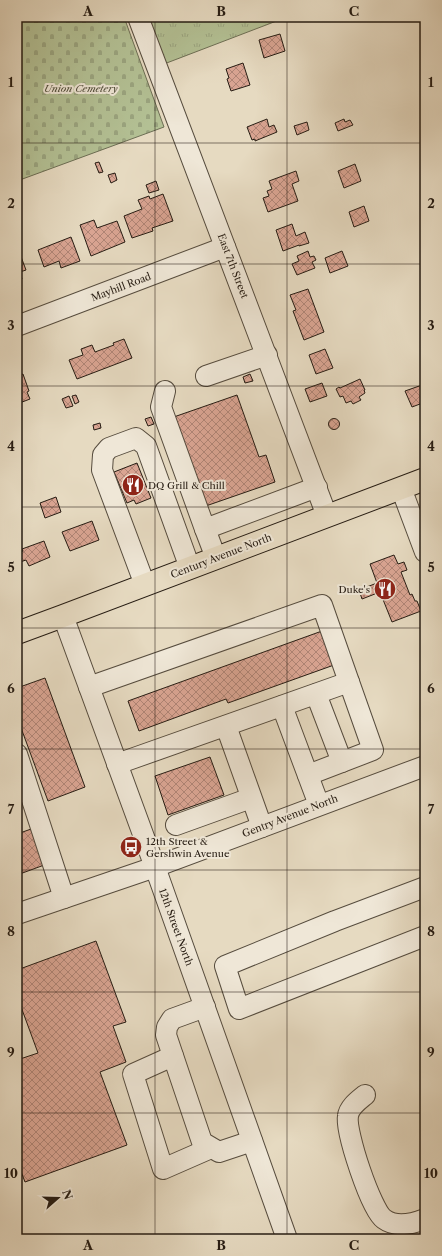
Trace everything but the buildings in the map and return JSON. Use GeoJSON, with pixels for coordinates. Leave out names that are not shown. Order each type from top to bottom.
{"type":"FeatureCollection","features":[{"type":"Feature","properties":{"kind":"main road","name":"Century Avenue North"},"geometry":{"type":"LineString","coordinates":[[17,632],[425,479]]}},
{"type":"Feature","properties":{"kind":"street","name":"East 7th Street"},"geometry":{"type":"LineString","coordinates":[[138,17],[327,516]]}},
{"type":"Feature","properties":{"kind":"street","name":"Mayhill Road"},"geometry":{"type":"LineString","coordinates":[[17,326],[225,247]]}},
{"type":"Feature","properties":{"kind":"street"},"geometry":{"type":"LineString","coordinates":[[206,376],[266,355]]}},
{"type":"Feature","properties":{"kind":"street"},"geometry":{"type":"LineString","coordinates":[[165,391],[161,407],[216,558]]}},
{"type":"Feature","properties":{"kind":"street"},"geometry":{"type":"LineString","coordinates":[[145,585],[102,470],[103,455],[109,448],[136,438],[146,446],[190,568]]}},
{"type":"Feature","properties":{"kind":"street"},"geometry":{"type":"LineString","coordinates":[[205,529],[317,487]]}},
{"type":"Feature","properties":{"kind":"street"},"geometry":{"type":"LineString","coordinates":[[401,488],[425,552]]}},
{"type":"Feature","properties":{"kind":"street"},"geometry":{"type":"LineString","coordinates":[[89,687],[322,605],[373,750],[308,775]]}},
{"type":"Feature","properties":{"kind":"street","name":"12th Street North"},"geometry":{"type":"LineString","coordinates":[[63,616],[155,867],[287,1239]]}},
{"type":"Feature","properties":{"kind":"street"},"geometry":{"type":"LineString","coordinates":[[117,764],[349,682]]}},
{"type":"Feature","properties":{"kind":"street"},"geometry":{"type":"LineString","coordinates":[[316,694],[342,762]]}},
{"type":"Feature","properties":{"kind":"street"},"geometry":{"type":"LineString","coordinates":[[282,706],[319,805]]}},
{"type":"Feature","properties":{"kind":"street"},"geometry":{"type":"LineString","coordinates":[[226,726],[262,827]]}},
{"type":"Feature","properties":{"kind":"street"},"geometry":{"type":"LineString","coordinates":[[17,754],[25,804],[64,898]]}},
{"type":"Feature","properties":{"kind":"street","name":"Gentry Avenue North"},"geometry":{"type":"LineString","coordinates":[[17,914],[155,867],[425,766]]}},
{"type":"Feature","properties":{"kind":"street"},"geometry":{"type":"LineString","coordinates":[[176,826],[251,798]]}},
{"type":"Feature","properties":{"kind":"street"},"geometry":{"type":"LineString","coordinates":[[425,887],[335,921],[225,966],[239,1009],[425,936]]}},
{"type":"Feature","properties":{"kind":"street"},"geometry":{"type":"LineString","coordinates":[[233,989],[172,1019],[167,1027],[166,1035],[202,1142],[219,1152],[252,1141]]}},
{"type":"Feature","properties":{"kind":"street"},"geometry":{"type":"LineString","coordinates":[[173,1056],[133,1074],[163,1169],[211,1148]]}},
{"type":"Feature","properties":{"kind":"street"},"geometry":{"type":"LineString","coordinates":[[365,1095],[352,1107],[348,1114],[348,1125],[361,1173],[376,1207],[382,1218],[391,1223],[403,1225],[425,1219]]}},
{"type":"Feature","properties":{"kind":"green space","name":"Union Cemetery"},"geometry":{"type":"Polygon","coordinates":[[[17,17],[124,17],[164,127],[17,181],[17,17]]]}},
{"type":"Feature","properties":{"kind":"green space"},"geometry":{"type":"Polygon","coordinates":[[[147,17],[287,17],[164,64],[147,17]]]}},
{"type":"Feature","properties":{"kind":"place","name":"DQ Grill & Chill"},"geometry":{"type":"Point","coordinates":[133,485]}},
{"type":"Feature","properties":{"kind":"place","name":"Duke's"},"geometry":{"type":"Point","coordinates":[385,589]}},
{"type":"Feature","properties":{"kind":"place","name":"12th Street & Gershwin Avenue"},"geometry":{"type":"Point","coordinates":[131,847]}}]}
